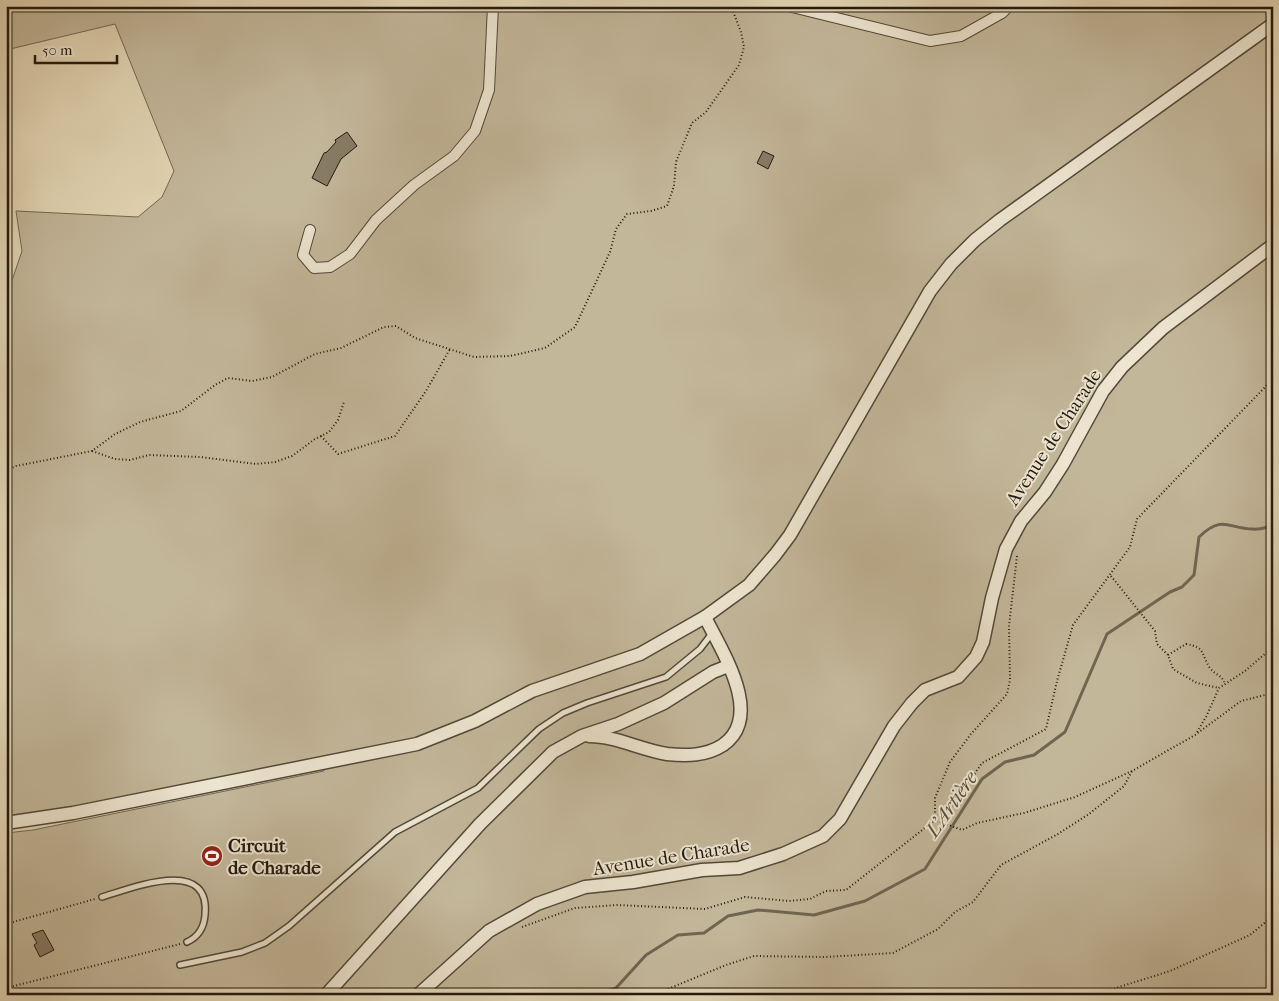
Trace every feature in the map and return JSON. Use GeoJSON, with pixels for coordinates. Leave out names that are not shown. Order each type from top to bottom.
{"type":"FeatureCollection","features":[{"type":"Feature","properties":{"kind":"street"},"geometry":{"type":"LineString","coordinates":[[310,230],[303,255],[314,268],[330,267],[350,254],[376,220],[414,186],[454,156],[475,131],[489,90],[493,6]]}},
{"type":"Feature","properties":{"kind":"street"},"geometry":{"type":"LineString","coordinates":[[788,6],[930,41],[961,36],[1002,13],[1009,6]]}},
{"type":"Feature","properties":{"kind":"street"},"geometry":{"type":"LineString","coordinates":[[6,823],[73,813],[417,744],[475,721],[532,691],[640,654],[705,617],[749,585],[790,535],[914,315],[951,264],[975,240],[1000,220],[1273,24]]}},
{"type":"Feature","properties":{"kind":"street","name":"Avenue de Charade"},"geometry":{"type":"LineString","coordinates":[[418,995],[489,931],[536,904],[585,887],[633,882],[702,870],[739,868],[782,854],[823,836],[840,820],[894,726],[912,702],[925,690],[958,677],[976,657],[983,642],[999,571],[1012,536],[1063,464],[1103,391],[1122,367],[1163,328],[1273,244]]}},
{"type":"Feature","properties":{"kind":"street"},"geometry":{"type":"LineString","coordinates":[[582,736],[610,738],[665,754],[684,756],[698,755],[718,748],[734,734],[741,720],[740,698],[728,666],[705,617]]}},
{"type":"Feature","properties":{"kind":"street"},"geometry":{"type":"LineString","coordinates":[[326,995],[480,824],[553,752],[582,736],[618,724],[664,703],[712,672],[728,666]]}},
{"type":"Feature","properties":{"kind":"lane"},"geometry":{"type":"LineString","coordinates":[[180,965],[242,952],[266,943],[289,926],[379,844],[395,832],[478,788],[538,729],[563,713],[587,703],[666,677],[700,650],[713,632]]}},
{"type":"Feature","properties":{"kind":"lane"},"geometry":{"type":"LineString","coordinates":[[102,897],[165,881],[187,881],[201,892],[206,908],[199,934],[195,939],[187,942]]}},
{"type":"Feature","properties":{"kind":"path"},"geometry":{"type":"LineString","coordinates":[[6,470],[16,466],[92,451],[115,434],[140,422],[181,411],[215,385],[228,378],[252,381],[272,377],[315,354],[341,348],[384,327],[396,326],[415,338],[474,357],[510,356],[546,348],[575,327],[610,252],[616,229],[628,214],[651,211],[667,206],[674,186],[676,162],[692,124],[706,112],[739,64],[744,47],[742,32],[731,6]]}},
{"type":"Feature","properties":{"kind":"path"},"geometry":{"type":"LineString","coordinates":[[321,436],[338,454],[394,436],[426,391],[450,349]]}},
{"type":"Feature","properties":{"kind":"path"},"geometry":{"type":"LineString","coordinates":[[941,823],[982,763],[1046,729],[1073,625],[1111,576],[1130,547],[1137,519],[1273,379]]}},
{"type":"Feature","properties":{"kind":"path"},"geometry":{"type":"LineString","coordinates":[[92,451],[115,459],[130,460],[150,455],[208,458],[256,464],[292,456],[329,432],[338,420],[344,402]]}},
{"type":"Feature","properties":{"kind":"path"},"geometry":{"type":"LineString","coordinates":[[935,820],[935,798],[950,762],[970,734],[1007,694],[1011,672],[1010,626],[1017,554]]}},
{"type":"Feature","properties":{"kind":"path"},"geometry":{"type":"LineString","coordinates":[[1111,576],[1155,631],[1157,644],[1168,656],[1173,670],[1197,683],[1219,688]]}},
{"type":"Feature","properties":{"kind":"path"},"geometry":{"type":"LineString","coordinates":[[1168,656],[1186,644],[1194,645],[1203,652],[1210,669],[1223,678],[1225,683]]}},
{"type":"Feature","properties":{"kind":"path"},"geometry":{"type":"LineString","coordinates":[[1195,734],[1206,717],[1219,688],[1245,671],[1273,647]]}},
{"type":"Feature","properties":{"kind":"path"},"geometry":{"type":"LineString","coordinates":[[935,820],[962,830],[977,823],[1024,813],[1075,797],[1132,771],[1195,734],[1241,701],[1273,693]]}},
{"type":"Feature","properties":{"kind":"path"},"geometry":{"type":"LineString","coordinates":[[660,995],[663,991],[726,965],[754,956],[825,957],[893,954],[938,929],[955,912],[973,902],[1001,865],[1058,834],[1089,814],[1124,786],[1132,771]]}},
{"type":"Feature","properties":{"kind":"path"},"geometry":{"type":"LineString","coordinates":[[517,928],[575,908],[617,905],[705,910],[744,897],[789,901],[810,899],[826,891],[846,890],[935,820]]}},
{"type":"Feature","properties":{"kind":"path"},"geometry":{"type":"LineString","coordinates":[[6,924],[102,897]]}},
{"type":"Feature","properties":{"kind":"path"},"geometry":{"type":"LineString","coordinates":[[1094,995],[1170,972],[1250,935],[1273,916]]}},
{"type":"Feature","properties":{"kind":"path"},"geometry":{"type":"LineString","coordinates":[[6,988],[187,942]]}},
{"type":"Feature","properties":{"kind":"shaded area"},"geometry":{"type":"Polygon","coordinates":[[[6,6],[1273,6],[1273,995],[6,995],[6,833],[33,830],[324,771],[324,768],[424,741],[6,823],[6,298],[22,251],[16,211],[138,217],[162,197],[174,171],[115,24],[6,50],[6,6]]]}},
{"type":"Feature","properties":{"kind":"building"},"geometry":{"type":"Polygon","coordinates":[[[347,132],[357,146],[341,159],[327,186],[312,178],[324,153],[336,142],[335,140],[347,132]]]}},
{"type":"Feature","properties":{"kind":"building"},"geometry":{"type":"Polygon","coordinates":[[[763,151],[774,156],[768,169],[757,163],[763,151]]]}},
{"type":"Feature","properties":{"kind":"building"},"geometry":{"type":"Polygon","coordinates":[[[43,930],[54,950],[40,957],[34,945],[37,943],[32,934],[43,930]]]}},
{"type":"Feature","properties":{"kind":"waterway","name":"L'Artière"},"geometry":{"type":"LineString","coordinates":[[596,995],[616,988],[646,955],[678,935],[704,933],[728,916],[758,910],[814,915],[865,901],[925,869],[982,779],[1005,762],[1034,755],[1065,732],[1107,634],[1170,592],[1182,587],[1194,575],[1199,537],[1207,530],[1220,524],[1255,529],[1273,526]]}},
{"type":"Feature","properties":{"kind":"place","name":"Circuit de Charade"},"geometry":{"type":"Point","coordinates":[212,856]}}]}
